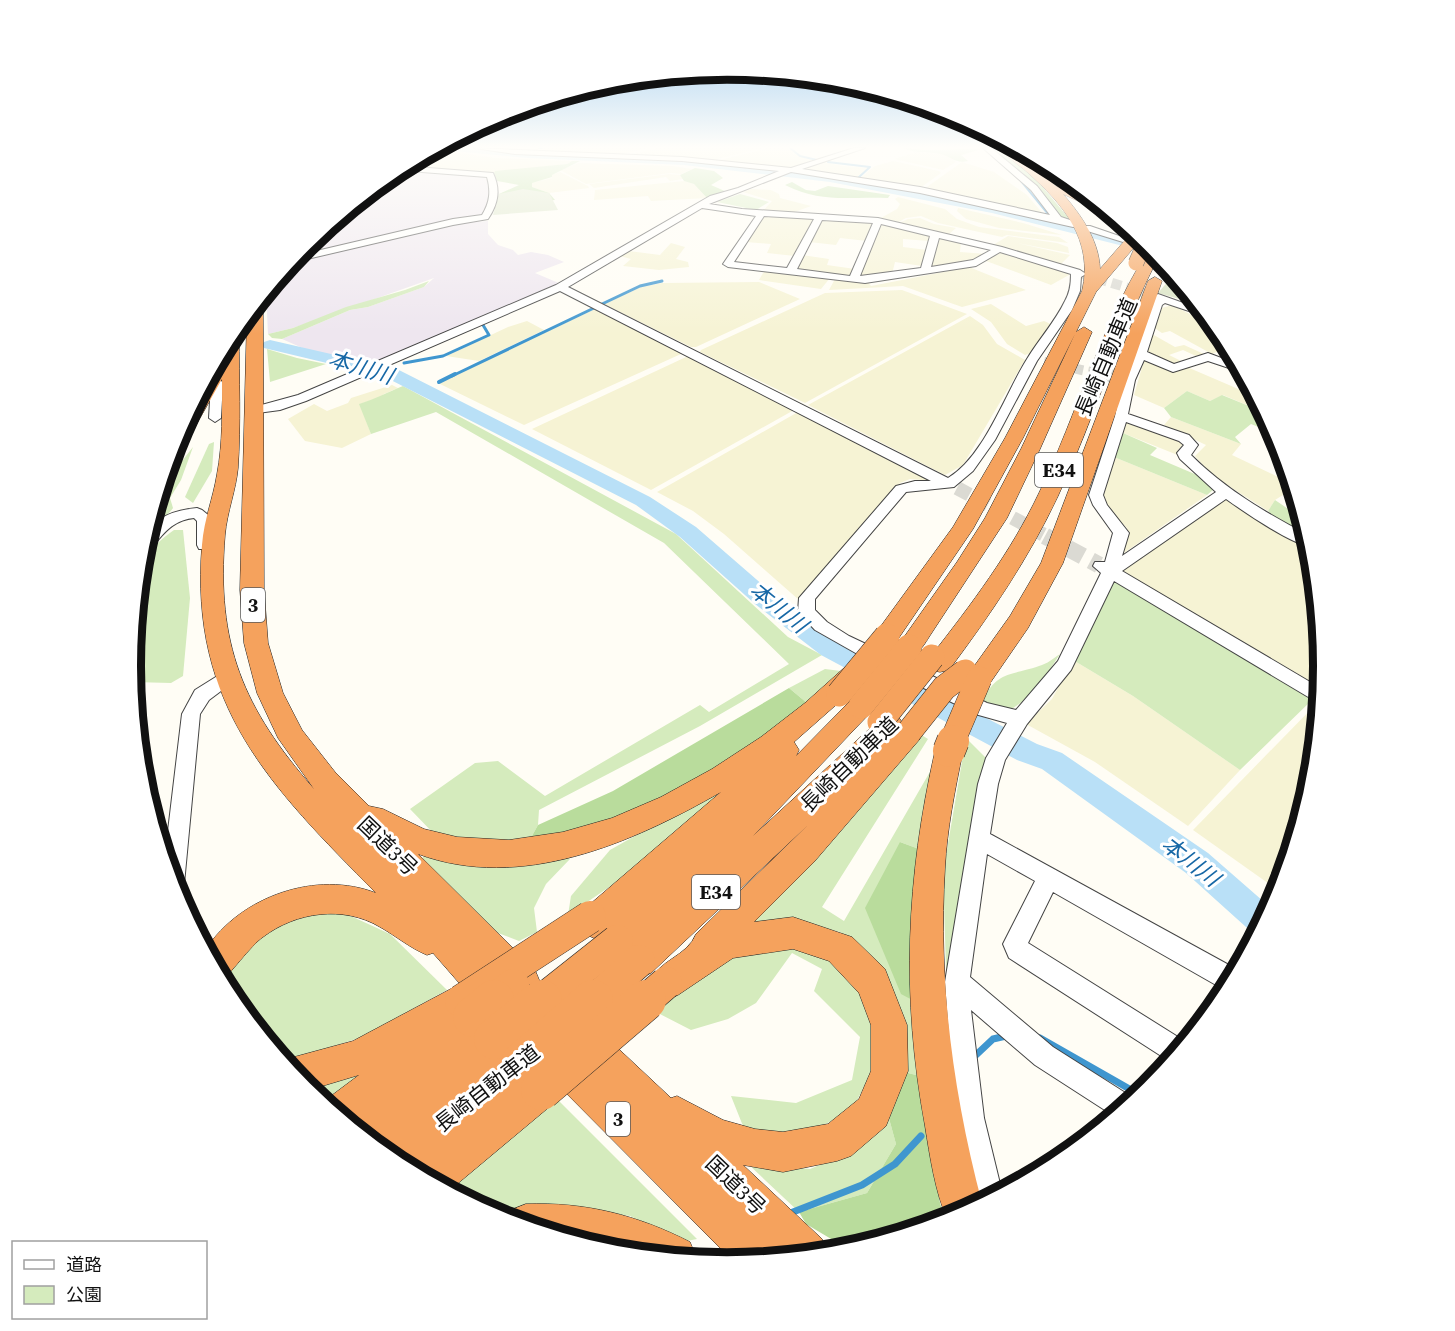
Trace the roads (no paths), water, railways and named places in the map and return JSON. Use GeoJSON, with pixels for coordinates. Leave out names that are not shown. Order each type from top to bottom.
{"type":"FeatureCollection","features":[{"type":"Feature","properties":{"kind":"highway"},"geometry":{"type":"LineString","coordinates":[[1067,210],[1089,243],[1094,261],[1089,291]]}},
{"type":"Feature","properties":{"kind":"highway"},"geometry":{"type":"LineString","coordinates":[[917,651],[962,529],[1014,438],[1042,361],[1089,291],[1143,252]]}},
{"type":"Feature","properties":{"kind":"highway"},"geometry":{"type":"LineString","coordinates":[[666,983],[734,922],[803,852],[869,712],[858,670],[917,651],[964,611],[1016,525],[1054,446],[1110,316],[1143,252]]}},
{"type":"Feature","properties":{"kind":"highway"},"geometry":{"type":"LineString","coordinates":[[325,781],[369,816],[411,839],[457,852],[508,854],[536,852],[566,846],[621,829],[679,801],[774,744],[944,688],[972,676],[1012,632],[1052,563],[1153,303],[1158,282],[1143,252]]}},
{"type":"Feature","properties":{"kind":"highway","name":"長崎自動車道"},"geometry":{"type":"LineString","coordinates":[[372,1131],[610,935],[687,882],[808,764],[869,712],[917,651],[942,603],[995,519],[1035,441],[1095,311],[1143,252]]}},
{"type":"Feature","properties":{"kind":"highway","name":"長崎自動車道"},"geometry":{"type":"LineString","coordinates":[[610,935],[706,901],[790,820],[847,770],[869,712],[917,651],[994,589],[1033,526],[1065,458],[1120,320],[1143,252]]}},
{"type":"Feature","properties":{"kind":"highway"},"geometry":{"type":"LineString","coordinates":[[1033,526],[1053,495],[1103,377],[1153,303]]}},
{"type":"Feature","properties":{"kind":"highway","name":"国道3号"},"geometry":{"type":"LineString","coordinates":[[255,320],[252,573],[256,643],[262,668],[279,715],[292,738],[325,781],[617,1075],[703,1153],[799,1246]]}},
{"type":"Feature","properties":{"kind":"highway","name":"国道3号"},"geometry":{"type":"LineString","coordinates":[[229,358],[222,417],[228,467],[218,510],[214,542],[213,607],[219,647],[227,678],[251,728],[292,786],[408,902],[495,1031],[751,1251]]}},
{"type":"Feature","properties":{"kind":"highway"},"geometry":{"type":"LineString","coordinates":[[995,519],[1014,473],[1042,361]]}},
{"type":"Feature","properties":{"kind":"highway"},"geometry":{"type":"LineString","coordinates":[[185,443],[194,431],[222,417],[255,411]]}},
{"type":"Feature","properties":{"kind":"highway"},"geometry":{"type":"LineString","coordinates":[[214,542],[221,515],[238,482],[243,422],[245,417],[255,411]]}},
{"type":"Feature","properties":{"kind":"highway"},"geometry":{"type":"LineString","coordinates":[[962,1203],[944,1134],[935,1079],[926,975],[926,883],[936,809],[949,751],[964,710],[972,676]]}},
{"type":"Feature","properties":{"kind":"highway"},"geometry":{"type":"LineString","coordinates":[[345,1109],[495,1031],[610,935],[672,856],[754,781],[869,712]]}},
{"type":"Feature","properties":{"kind":"highway"},"geometry":{"type":"LineString","coordinates":[[220,958],[228,947],[259,920],[296,903],[332,897],[350,900],[387,912],[409,925],[495,1031]]}},
{"type":"Feature","properties":{"kind":"highway"},"geometry":{"type":"LineString","coordinates":[[305,1072],[333,1066],[364,1054],[495,1031],[666,983],[729,942],[774,932],[795,932],[819,938],[839,948],[869,976],[881,995],[889,1017],[892,1042],[891,1068],[883,1092],[870,1115],[853,1133],[830,1146],[804,1152],[773,1151],[744,1146],[717,1137],[686,1122],[617,1075]]}},
{"type":"Feature","properties":{"kind":"highway"},"geometry":{"type":"LineString","coordinates":[[434,1173],[495,1031]]}},
{"type":"Feature","properties":{"kind":"highway","name":"長崎自動車道"},"geometry":{"type":"LineString","coordinates":[[401,1152],[495,1031]]}},
{"type":"Feature","properties":{"kind":"highway"},"geometry":{"type":"LineString","coordinates":[[548,1223],[589,1225],[622,1233],[657,1247]]}},
{"type":"Feature","properties":{"kind":"street"},"geometry":{"type":"LineString","coordinates":[[308,256],[453,222],[485,218],[491,210]]}},
{"type":"Feature","properties":{"kind":"street"},"geometry":{"type":"LineString","coordinates":[[255,411],[280,406],[560,287],[691,210]]}},
{"type":"Feature","properties":{"kind":"street"},"geometry":{"type":"LineString","coordinates":[[735,210],[761,214],[878,221],[999,249],[1079,273],[1076,289],[1054,329],[1042,361],[976,458],[953,486]]}},
{"type":"Feature","properties":{"kind":"street"},"geometry":{"type":"LineString","coordinates":[[1014,210],[1058,219],[1143,252]]}},
{"type":"Feature","properties":{"kind":"street"},"geometry":{"type":"LineString","coordinates":[[1051,210],[1058,219]]}},
{"type":"Feature","properties":{"kind":"street"},"geometry":{"type":"LineString","coordinates":[[761,214],[728,264],[790,272],[830,281],[925,272],[982,262],[999,249]]}},
{"type":"Feature","properties":{"kind":"street"},"geometry":{"type":"LineString","coordinates":[[790,272],[819,218]]}},
{"type":"Feature","properties":{"kind":"street"},"geometry":{"type":"LineString","coordinates":[[854,279],[878,221]]}},
{"type":"Feature","properties":{"kind":"street"},"geometry":{"type":"LineString","coordinates":[[925,272],[935,234]]}},
{"type":"Feature","properties":{"kind":"street"},"geometry":{"type":"LineString","coordinates":[[560,287],[953,486]]}},
{"type":"Feature","properties":{"kind":"street"},"geometry":{"type":"LineString","coordinates":[[1153,303],[1194,312]]}},
{"type":"Feature","properties":{"kind":"street"},"geometry":{"type":"LineString","coordinates":[[988,1191],[978,1160],[958,1027],[957,982],[988,784],[1000,750],[1017,723],[1065,665],[1121,532],[1098,503],[1096,495],[1121,416],[1127,380],[1141,354],[1157,303],[1153,303]]}},
{"type":"Feature","properties":{"kind":"street"},"geometry":{"type":"LineString","coordinates":[[1141,354],[1173,368],[1208,357],[1230,365]]}},
{"type":"Feature","properties":{"kind":"street"},"geometry":{"type":"LineString","coordinates":[[214,383],[217,386],[222,417]]}},
{"type":"Feature","properties":{"kind":"street"},"geometry":{"type":"LineString","coordinates":[[1121,416],[1184,438],[1191,445],[1184,453],[1185,456],[1204,477],[1275,524],[1299,536]]}},
{"type":"Feature","properties":{"kind":"street"},"geometry":{"type":"LineString","coordinates":[[953,486],[909,484],[901,489],[807,598],[806,612],[821,626],[843,640],[982,710],[1017,723]]}},
{"type":"Feature","properties":{"kind":"street"},"geometry":{"type":"LineString","coordinates":[[1104,568],[1226,492]]}},
{"type":"Feature","properties":{"kind":"street"},"geometry":{"type":"LineString","coordinates":[[158,530],[165,521],[189,514],[202,515],[206,523],[205,550],[213,607]]}},
{"type":"Feature","properties":{"kind":"street"},"geometry":{"type":"LineString","coordinates":[[1104,568],[1313,692]]}},
{"type":"Feature","properties":{"kind":"street"},"geometry":{"type":"LineString","coordinates":[[175,861],[191,714],[202,695],[227,678]]}},
{"type":"Feature","properties":{"kind":"street"},"geometry":{"type":"LineString","coordinates":[[980,839],[1224,976]]}},
{"type":"Feature","properties":{"kind":"street"},"geometry":{"type":"LineString","coordinates":[[1048,878],[1015,945],[1017,950],[1171,1048]]}},
{"type":"Feature","properties":{"kind":"street"},"geometry":{"type":"LineString","coordinates":[[957,982],[1029,1043],[1118,1102]]}},
{"type":"Feature","properties":{"kind":"waterway"},"geometry":{"type":"LineString","coordinates":[[997,210],[1138,247]]}},
{"type":"Feature","properties":{"kind":"waterway"},"geometry":{"type":"LineString","coordinates":[[1045,210],[1053,220],[1067,227]]}},
{"type":"Feature","properties":{"kind":"waterway"},"geometry":{"type":"LineString","coordinates":[[602,304],[640,286],[662,281]]}},
{"type":"Feature","properties":{"kind":"waterway"},"geometry":{"type":"LineString","coordinates":[[452,376],[594,308]]}},
{"type":"Feature","properties":{"kind":"waterway"},"geometry":{"type":"LineString","coordinates":[[404,363],[443,356],[489,335],[483,325]]}},
{"type":"Feature","properties":{"kind":"waterway","name":"本川川"},"geometry":{"type":"LineString","coordinates":[[270,345],[331,359],[366,363],[387,371],[643,501],[688,532],[763,598],[830,649],[1027,752],[1052,761],[1197,863],[1257,917]]}},
{"type":"Feature","properties":{"kind":"waterway"},"geometry":{"type":"LineString","coordinates":[[439,382],[455,374]]}},
{"type":"Feature","properties":{"kind":"waterway"},"geometry":{"type":"LineString","coordinates":[[976,1055],[993,1039],[1006,1036]]}},
{"type":"Feature","properties":{"kind":"waterway"},"geometry":{"type":"LineString","coordinates":[[1040,1038],[1131,1090]]}},
{"type":"Feature","properties":{"kind":"waterway"},"geometry":{"type":"LineString","coordinates":[[793,1212],[862,1185],[895,1164],[921,1136]]}},
{"type":"Feature","properties":{"kind":"tunnel"},"geometry":{"type":"LineString","coordinates":[[1083,274],[1151,295]]}},
{"type":"Feature","properties":{"kind":"tunnel"},"geometry":{"type":"LineString","coordinates":[[1044,362],[1110,376]]}},
{"type":"Feature","properties":{"kind":"tunnel"},"geometry":{"type":"LineString","coordinates":[[1103,374],[1125,379]]}},
{"type":"Feature","properties":{"kind":"tunnel"},"geometry":{"type":"LineString","coordinates":[[957,488],[1048,537]]}},
{"type":"Feature","properties":{"kind":"tunnel"},"geometry":{"type":"LineString","coordinates":[[1045,536],[1099,565]]}}]}
